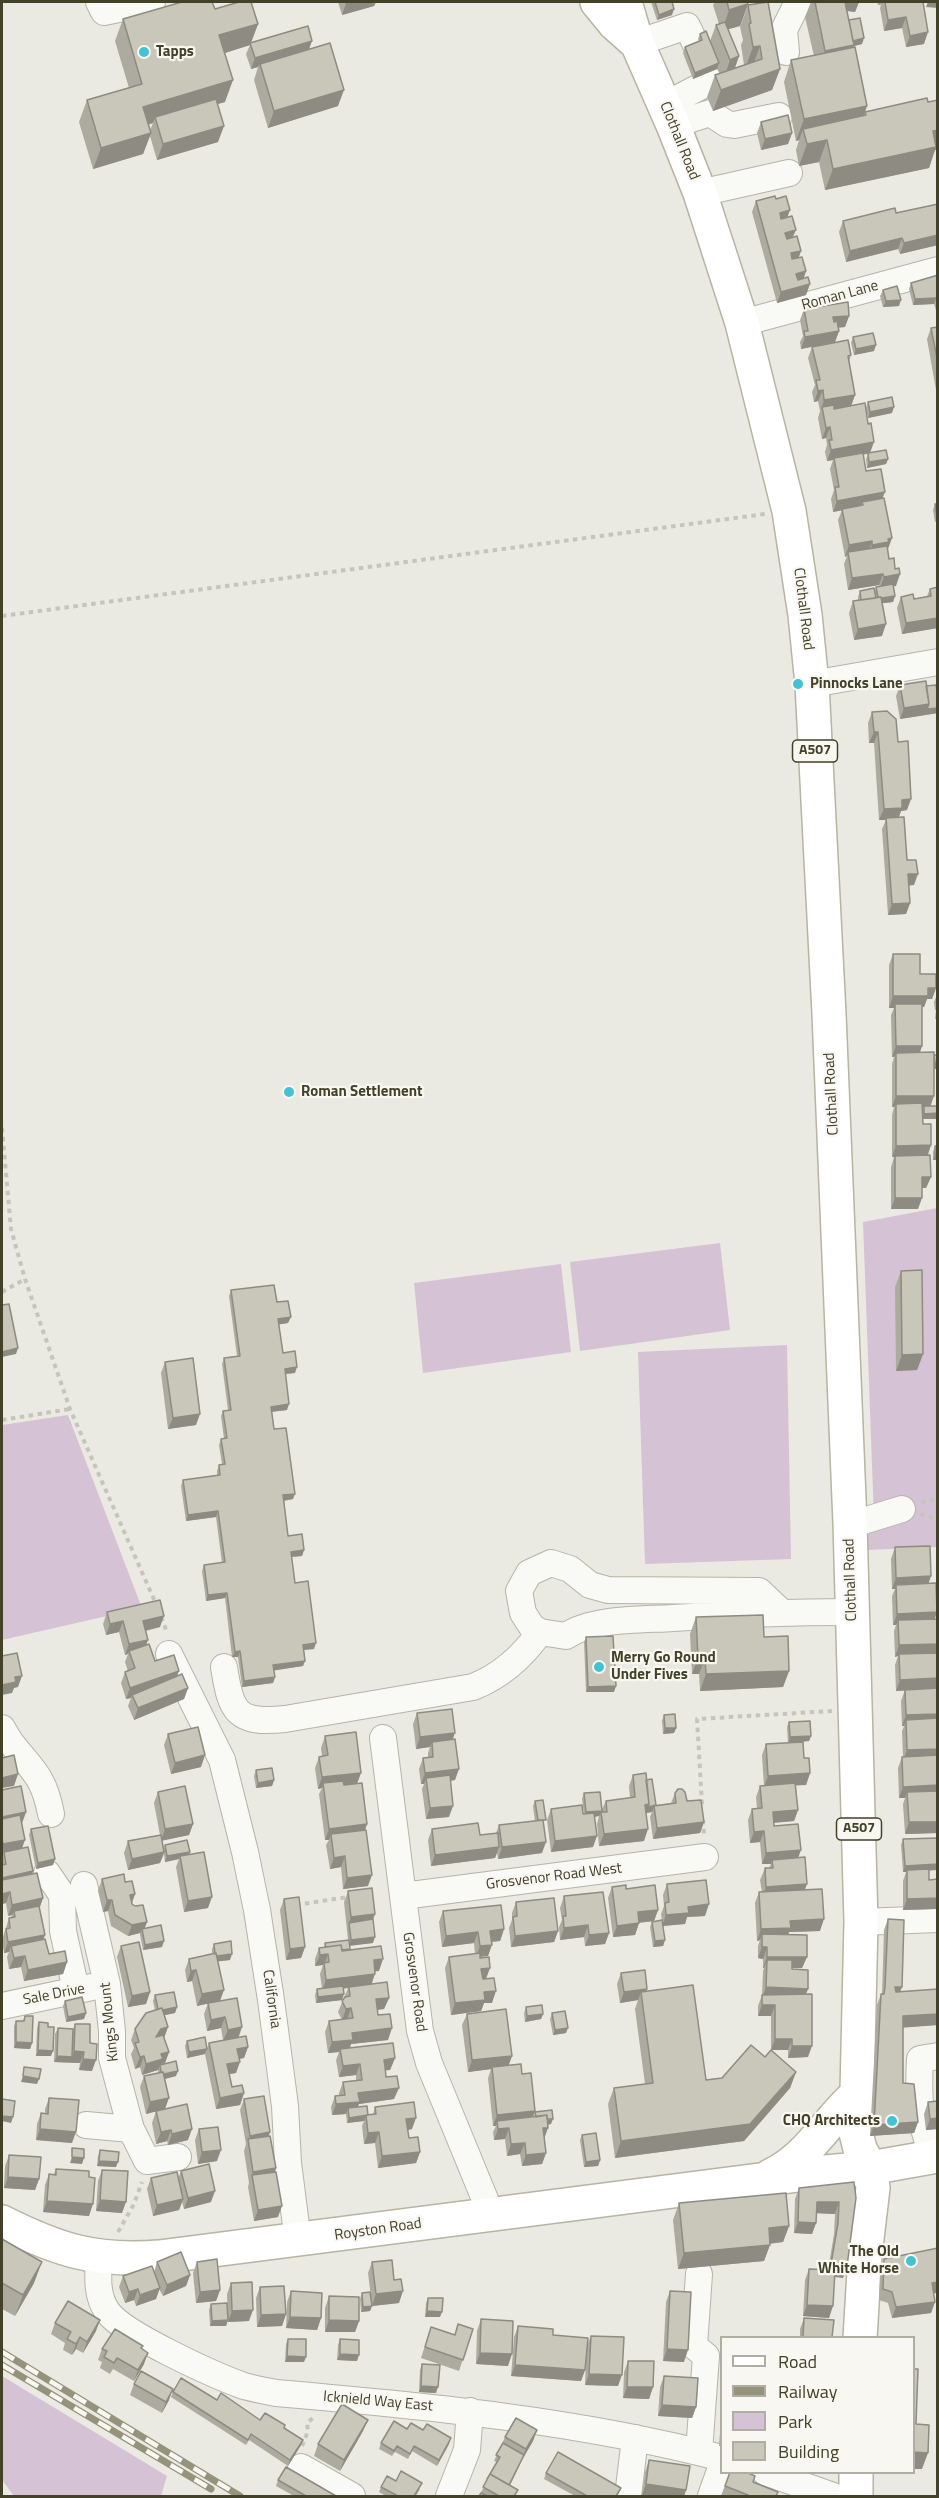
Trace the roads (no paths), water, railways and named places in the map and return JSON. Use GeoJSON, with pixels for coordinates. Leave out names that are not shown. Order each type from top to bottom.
{"type":"FeatureCollection","features":[{"type":"Feature","properties":{"kind":"main road","name":"Clothall Road"},"geometry":{"type":"LineString","coordinates":[[597,2],[615,24],[637,43]]}},
{"type":"Feature","properties":{"kind":"main road","name":"Clothall Road"},"geometry":{"type":"LineString","coordinates":[[625,2],[637,43],[700,193],[742,322],[789,511],[805,615],[812,684],[838,1213],[850,1523],[861,1922],[856,2133],[860,2149],[870,2168]]}},
{"type":"Feature","properties":{"kind":"main road","name":"Royston Road"},"geometry":{"type":"LineString","coordinates":[[761,2181],[785,2169],[807,2150],[843,2106],[857,2094]]}},
{"type":"Feature","properties":{"kind":"main road","name":"Royston Road"},"geometry":{"type":"LineString","coordinates":[[2,2222],[51,2244],[105,2258],[159,2257],[870,2168],[935,2156]]}},
{"type":"Feature","properties":{"kind":"main road","name":"A507"},"geometry":{"type":"LineString","coordinates":[[860,2336],[873,2188],[870,2168]]}},
{"type":"Feature","properties":{"kind":"main road"},"geometry":{"type":"LineString","coordinates":[[836,2496],[854,2474]]}},
{"type":"Feature","properties":{"kind":"street"},"geometry":{"type":"LineString","coordinates":[[99,2],[104,12],[152,2]]}},
{"type":"Feature","properties":{"kind":"street"},"geometry":{"type":"LineString","coordinates":[[786,52],[784,30],[798,2]]}},
{"type":"Feature","properties":{"kind":"street"},"geometry":{"type":"LineString","coordinates":[[637,43],[687,26],[697,47]]}},
{"type":"Feature","properties":{"kind":"street"},"geometry":{"type":"LineString","coordinates":[[669,115],[711,81],[708,73]]}},
{"type":"Feature","properties":{"kind":"street"},"geometry":{"type":"LineString","coordinates":[[669,115],[710,113],[734,125],[779,116]]}},
{"type":"Feature","properties":{"kind":"street"},"geometry":{"type":"LineString","coordinates":[[700,193],[789,173]]}},
{"type":"Feature","properties":{"kind":"street","name":"Roman Lane"},"geometry":{"type":"LineString","coordinates":[[742,322],[938,270]]}},
{"type":"Feature","properties":{"kind":"street"},"geometry":{"type":"LineString","coordinates":[[812,684],[938,662]]}},
{"type":"Feature","properties":{"kind":"street"},"geometry":{"type":"LineString","coordinates":[[850,1523],[902,1509]]}},
{"type":"Feature","properties":{"kind":"street"},"geometry":{"type":"LineString","coordinates":[[780,1611],[759,1591],[608,1590],[590,1585],[570,1569],[551,1563],[529,1572],[519,1591],[523,1613],[532,1626],[540,1632],[566,1636],[575,1629],[618,1621],[780,1611],[852,1612]]}},
{"type":"Feature","properties":{"kind":"street"},"geometry":{"type":"LineString","coordinates":[[224,1667],[228,1697],[242,1714],[261,1721],[285,1719],[473,1688],[492,1679],[510,1664],[529,1647],[540,1632]]}},
{"type":"Feature","properties":{"kind":"street","name":"California"},"geometry":{"type":"LineString","coordinates":[[170,1654],[222,1760],[257,1910],[285,2106],[288,2163],[298,2241]]}},
{"type":"Feature","properties":{"kind":"street"},"geometry":{"type":"LineString","coordinates":[[2,1728],[43,1784],[51,1814]]}},
{"type":"Feature","properties":{"kind":"street","name":"Grosvenor Road"},"geometry":{"type":"LineString","coordinates":[[383,1738],[420,2031],[429,2062],[491,2214]]}},
{"type":"Feature","properties":{"kind":"street","name":"Grosvenor Road West"},"geometry":{"type":"LineString","coordinates":[[403,1896],[705,1857]]}},
{"type":"Feature","properties":{"kind":"street"},"geometry":{"type":"LineString","coordinates":[[47,1873],[62,1895],[63,1930],[76,1990]]}},
{"type":"Feature","properties":{"kind":"street","name":"Kings Mount"},"geometry":{"type":"LineString","coordinates":[[84,1885],[107,1984],[112,2031],[112,2058],[131,2129],[147,2161],[178,2157]]}},
{"type":"Feature","properties":{"kind":"street"},"geometry":{"type":"LineString","coordinates":[[861,1922],[938,1919]]}},
{"type":"Feature","properties":{"kind":"street","name":"Sale Drive"},"geometry":{"type":"LineString","coordinates":[[2,2006],[107,1984]]}},
{"type":"Feature","properties":{"kind":"street"},"geometry":{"type":"LineString","coordinates":[[935,2156],[924,2134],[918,2087],[920,2059],[938,2056]]}},
{"type":"Feature","properties":{"kind":"street"},"geometry":{"type":"LineString","coordinates":[[86,2125],[131,2129]]}},
{"type":"Feature","properties":{"kind":"street","name":"Icknield Way East"},"geometry":{"type":"LineString","coordinates":[[105,2258],[98,2285],[101,2300],[108,2312],[126,2328],[195,2365],[248,2387],[276,2393],[470,2411],[563,2424],[710,2455]]}},
{"type":"Feature","properties":{"kind":"street"},"geometry":{"type":"LineString","coordinates":[[699,2274],[694,2346],[706,2356],[702,2415],[710,2455]]}},
{"type":"Feature","properties":{"kind":"street"},"geometry":{"type":"LineString","coordinates":[[449,2496],[467,2450],[470,2411]]}},
{"type":"Feature","properties":{"kind":"street"},"geometry":{"type":"LineString","coordinates":[[628,2496],[635,2438]]}},
{"type":"Feature","properties":{"kind":"street"},"geometry":{"type":"LineString","coordinates":[[301,2467],[352,2496]]}},
{"type":"Feature","properties":{"kind":"street"},"geometry":{"type":"LineString","coordinates":[[711,2496],[720,2471]]}},
{"type":"Feature","properties":{"kind":"street"},"geometry":{"type":"LineString","coordinates":[[771,2474],[836,2496]]}},
{"type":"Feature","properties":{"kind":"railway"},"geometry":{"type":"LineString","coordinates":[[2,2352],[240,2496]]}},
{"type":"Feature","properties":{"kind":"railway"},"geometry":{"type":"LineString","coordinates":[[2,2365],[211,2489]]}},
{"type":"Feature","properties":{"kind":"place","name":"Tapps"},"geometry":{"type":"Point","coordinates":[144,52]}},
{"type":"Feature","properties":{"kind":"place","name":"Pinnocks Lane"},"geometry":{"type":"Point","coordinates":[798,684]}},
{"type":"Feature","properties":{"kind":"place","name":"Roman Settlement"},"geometry":{"type":"Point","coordinates":[289,1092]}},
{"type":"Feature","properties":{"kind":"place","name":"Merry Go Round Under Fives"},"geometry":{"type":"Point","coordinates":[599,1667]}},
{"type":"Feature","properties":{"kind":"place","name":"CHQ Architects"},"geometry":{"type":"Point","coordinates":[892,2121]}},
{"type":"Feature","properties":{"kind":"place","name":"The Old White Horse"},"geometry":{"type":"Point","coordinates":[911,2261]}}]}
